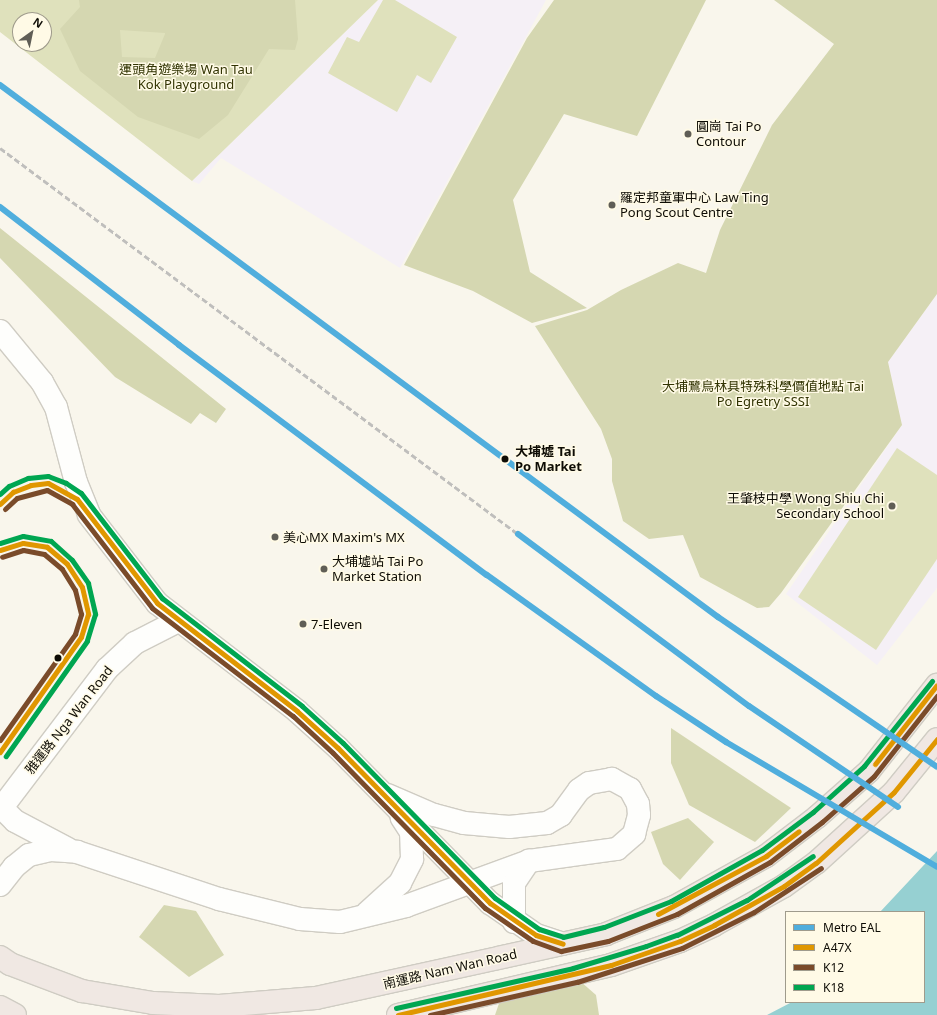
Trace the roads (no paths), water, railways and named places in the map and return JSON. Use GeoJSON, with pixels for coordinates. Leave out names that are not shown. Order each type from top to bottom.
{"type":"FeatureCollection","features":[{"type":"Feature","properties":{"kind":"main road","name":"南運路 Nam Wan Road"},"geometry":{"type":"LineString","coordinates":[[0,957],[10,964],[82,990],[153,1003],[219,1006],[316,998],[606,934],[674,907],[766,856],[818,817],[869,771],[937,685]]}},
{"type":"Feature","properties":{"kind":"main road"},"geometry":{"type":"LineString","coordinates":[[398,1015],[611,965],[674,944],[714,925],[784,886],[816,863],[894,792],[937,740]]}},
{"type":"Feature","properties":{"kind":"main road"},"geometry":{"type":"LineString","coordinates":[[0,1007],[15,1015]]}},
{"type":"Feature","properties":{"kind":"street"},"geometry":{"type":"LineString","coordinates":[[0,331],[42,382],[56,407],[76,482],[89,515],[157,603],[178,621]]}},
{"type":"Feature","properties":{"kind":"street","name":"雅運路 Nga Wan Road"},"geometry":{"type":"LineString","coordinates":[[387,796],[434,815],[464,823],[509,826],[547,823],[561,815],[579,790],[600,779],[618,781],[634,795],[638,804],[638,825],[627,843],[617,849],[529,861],[468,882],[406,906],[340,922],[300,919],[219,899],[77,852],[35,834],[15,821],[1,809],[107,669],[135,643],[178,621],[297,711],[387,796],[468,882],[514,922],[536,935],[563,944]]}},
{"type":"Feature","properties":{"kind":"street","name":"雅運路 Nga Wan Road"},"geometry":{"type":"LineString","coordinates":[[361,918],[400,883],[412,858],[411,832],[387,796]]}},
{"type":"Feature","properties":{"kind":"street","name":"雅運路 Nga Wan Road"},"geometry":{"type":"LineString","coordinates":[[0,885],[14,867],[29,855],[51,850],[77,852]]}},
{"type":"Feature","properties":{"kind":"street"},"geometry":{"type":"LineString","coordinates":[[514,922],[514,883],[529,861]]}},
{"type":"Feature","properties":{"kind":"water"},"geometry":{"type":"Polygon","coordinates":[[[937,851],[937,1015],[767,1015],[790,1003],[925,1003],[925,911],[881,911],[937,851]]]}},
{"type":"Feature","properties":{"kind":"railway"},"geometry":{"type":"LineString","coordinates":[[0,148],[518,534]]}},
{"type":"Feature","properties":{"kind":"metro line","name":"EAL"},"geometry":{"type":"LineString","coordinates":[[0,85],[718,617],[937,767]]}},
{"type":"Feature","properties":{"kind":"metro line","name":"EAL"},"geometry":{"type":"LineString","coordinates":[[0,207],[179,345],[487,575],[656,696],[726,742],[937,867]]}},
{"type":"Feature","properties":{"kind":"metro line","name":"EAL"},"geometry":{"type":"LineString","coordinates":[[518,534],[749,706],[898,807]]}},
{"type":"Feature","properties":{"kind":"place","name":"圓崗 Tai Po Contour"},"geometry":{"type":"Point","coordinates":[688,134]}},
{"type":"Feature","properties":{"kind":"place","name":"羅定邦童軍中心 Law Ting Pong Scout Centre"},"geometry":{"type":"Point","coordinates":[612,205]}},
{"type":"Feature","properties":{"kind":"place","name":"大埔墟 Tai Po Market"},"geometry":{"type":"Point","coordinates":[505,459]}},
{"type":"Feature","properties":{"kind":"place","name":"王肇枝中學 Wong Shiu Chi Secondary School"},"geometry":{"type":"Point","coordinates":[892,506]}},
{"type":"Feature","properties":{"kind":"place","name":"美心MX Maxim's MX"},"geometry":{"type":"Point","coordinates":[275,537]}},
{"type":"Feature","properties":{"kind":"place","name":"大埔墟站 Tai Po Market Station"},"geometry":{"type":"Point","coordinates":[324,569]}},
{"type":"Feature","properties":{"kind":"place","name":"7-Eleven"},"geometry":{"type":"Point","coordinates":[303,624]}},
{"type":"Feature","properties":{"kind":"park label","name":"運頭角遊樂場 Wan Tau Kok Playground"},"geometry":{"type":"Point","coordinates":[186,78]}},
{"type":"Feature","properties":{"kind":"park label","name":"大埔鷺鳥林具特殊科學價值地點 Tai Po Egretry SSSI"},"geometry":{"type":"Point","coordinates":[763,394]}}]}
